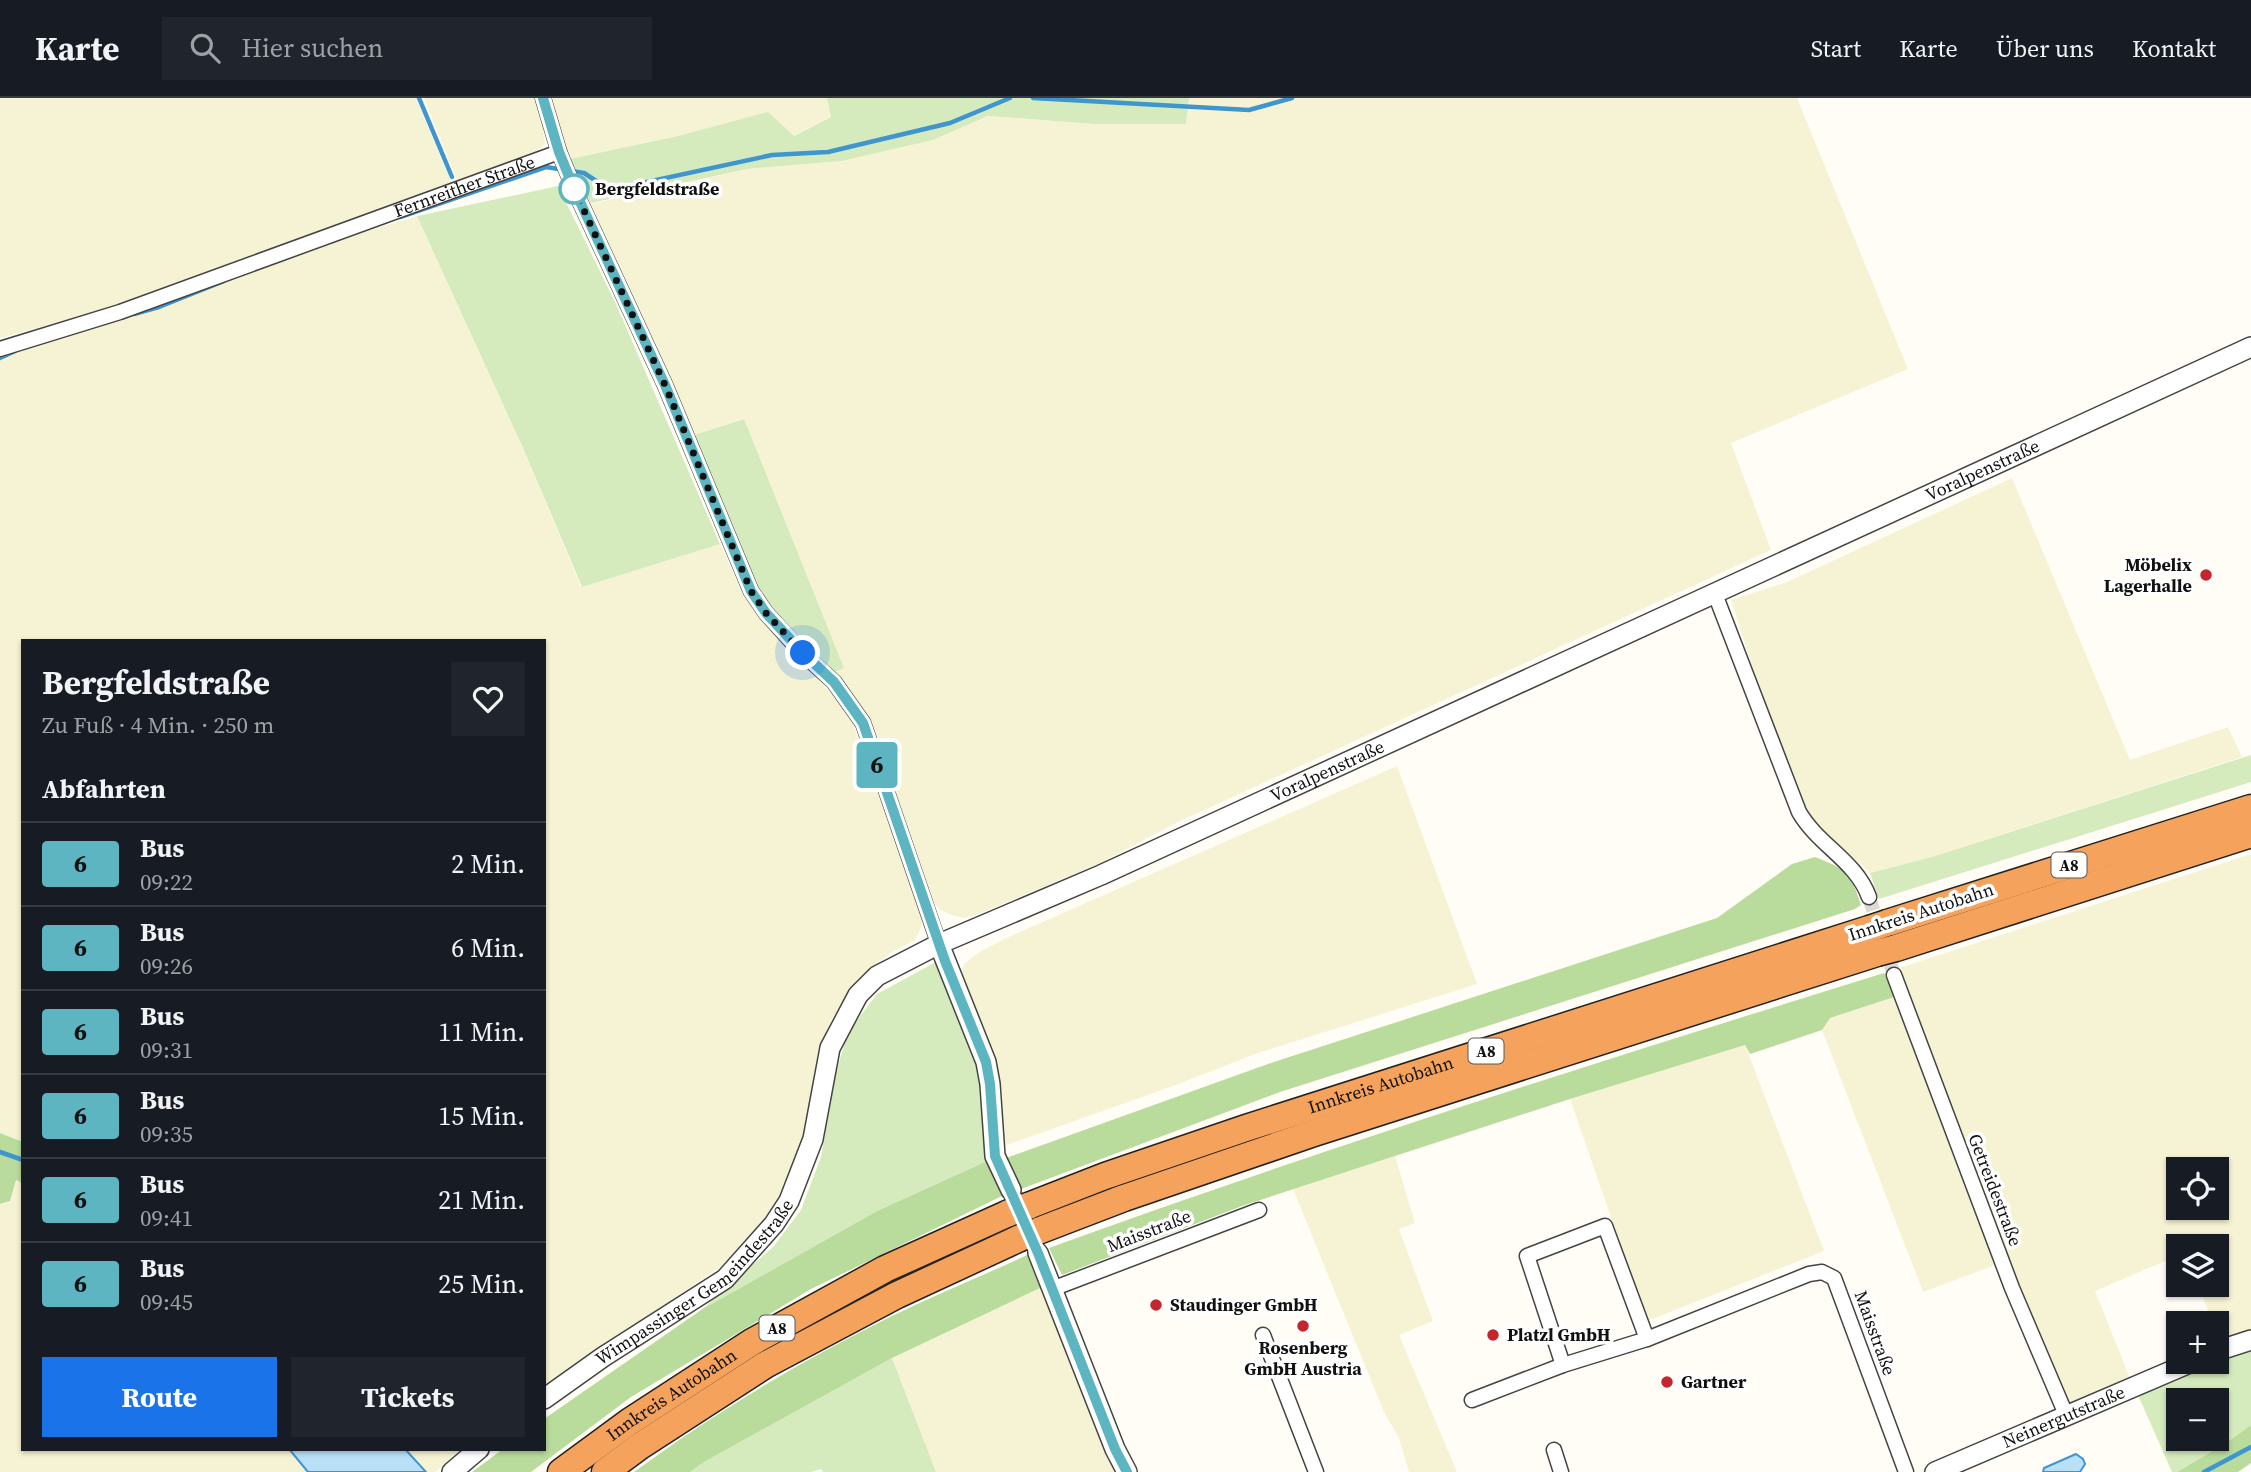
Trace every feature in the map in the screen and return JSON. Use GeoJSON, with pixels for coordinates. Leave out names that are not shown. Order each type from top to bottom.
{"type":"FeatureCollection","features":[{"type":"Feature","properties":{"kind":"highway","name":"Innkreis Autobahn"},"geometry":{"type":"LineString","coordinates":[[605,1472],[640,1446],[765,1365],[897,1295],[1032,1241],[1124,1198],[1882,939],[2251,808]]}},
{"type":"Feature","properties":{"kind":"highway","name":"Innkreis Autobahn"},"geometry":{"type":"LineString","coordinates":[[561,1472],[629,1422],[752,1342],[885,1269],[1016,1203],[1246,1128],[1882,939],[2251,834]]}},
{"type":"Feature","properties":{"kind":"street"},"geometry":{"type":"LineString","coordinates":[[543,98],[564,164],[665,385],[751,591],[775,623],[834,682],[863,723],[939,944],[986,1062],[995,1156],[1016,1203]]}},
{"type":"Feature","properties":{"kind":"street","name":"Fernreither Straße"},"geometry":{"type":"LineString","coordinates":[[0,349],[120,312],[564,164]]}},
{"type":"Feature","properties":{"kind":"street","name":"Voralpenstraße"},"geometry":{"type":"LineString","coordinates":[[813,1139],[830,1048],[858,995],[877,976],[939,944],[1101,875],[2251,347]]}},
{"type":"Feature","properties":{"kind":"street"},"geometry":{"type":"LineString","coordinates":[[1714,594],[1799,812],[1814,834],[1858,873],[1869,897]]}},
{"type":"Feature","properties":{"kind":"street","name":"Getreidestraße"},"geometry":{"type":"LineString","coordinates":[[1894,975],[2012,1288],[2067,1417]]}},
{"type":"Feature","properties":{"kind":"street","name":"Wimpassinger Gemeindestraße"},"geometry":{"type":"LineString","coordinates":[[546,1398],[603,1357],[725,1279],[774,1224],[789,1201],[813,1139]]}},
{"type":"Feature","properties":{"kind":"street","name":"Maisstraße"},"geometry":{"type":"LineString","coordinates":[[1052,1289],[1259,1210]]}},
{"type":"Feature","properties":{"kind":"street"},"geometry":{"type":"LineString","coordinates":[[1563,1365],[1527,1256],[1605,1226],[1647,1339]]}},
{"type":"Feature","properties":{"kind":"street"},"geometry":{"type":"LineString","coordinates":[[1032,1241],[1115,1449],[1127,1472]]}},
{"type":"Feature","properties":{"kind":"street","name":"Maisstraße"},"geometry":{"type":"LineString","coordinates":[[1472,1400],[1563,1365],[1647,1339],[1809,1274],[1822,1272],[1834,1278],[1906,1472]]}},
{"type":"Feature","properties":{"kind":"street"},"geometry":{"type":"LineString","coordinates":[[1263,1335],[1316,1472]]}},
{"type":"Feature","properties":{"kind":"street"},"geometry":{"type":"LineString","coordinates":[[2229,1346],[2251,1340]]}},
{"type":"Feature","properties":{"kind":"street","name":"Neinergutstraße"},"geometry":{"type":"LineString","coordinates":[[1935,1472],[2166,1373]]}},
{"type":"Feature","properties":{"kind":"street"},"geometry":{"type":"LineString","coordinates":[[1553,1450],[1561,1472]]}},
{"type":"Feature","properties":{"kind":"street"},"geometry":{"type":"LineString","coordinates":[[452,1472],[477,1451]]}},
{"type":"Feature","properties":{"kind":"shaded area"},"geometry":{"type":"Polygon","coordinates":[[[0,98],[416,98],[451,182],[108,309],[0,338],[0,98]]]}},
{"type":"Feature","properties":{"kind":"shaded area"},"geometry":{"type":"Polygon","coordinates":[[[424,98],[535,98],[541,113],[545,144],[534,154],[457,180],[424,98]]]}},
{"type":"Feature","properties":{"kind":"shaded area"},"geometry":{"type":"Polygon","coordinates":[[[553,98],[827,98],[832,116],[793,136],[768,113],[678,136],[565,160],[553,98]]]}},
{"type":"Feature","properties":{"kind":"shaded area"},"geometry":{"type":"Polygon","coordinates":[[[1189,98],[1797,98],[1908,369],[1731,443],[1771,550],[1176,823],[1098,864],[976,915],[964,918],[951,915],[939,909],[928,895],[868,718],[833,673],[844,668],[743,419],[691,436],[591,204],[747,169],[842,161],[933,140],[988,116],[1094,124],[1186,124],[1189,98]]]}},
{"type":"Feature","properties":{"kind":"shaded area"},"geometry":{"type":"Polygon","coordinates":[[[417,216],[523,448],[581,587],[720,544],[744,597],[849,713],[923,918],[914,941],[893,951],[871,969],[849,993],[830,1022],[818,1052],[798,1156],[783,1192],[766,1219],[720,1267],[546,1387],[546,639],[21,639],[21,1141],[0,1133],[0,351],[159,307],[278,258],[417,216]]]}},
{"type":"Feature","properties":{"kind":"shaded area"},"geometry":{"type":"Polygon","coordinates":[[[2012,478],[2130,760],[2228,727],[2242,757],[1932,857],[1870,873],[1861,864],[1833,848],[1810,818],[1763,700],[1731,600],[1787,582],[2012,478]]]}},
{"type":"Feature","properties":{"kind":"shaded area"},"geometry":{"type":"Polygon","coordinates":[[[1397,766],[1477,984],[1258,1053],[1001,1147],[1003,1125],[1000,1099],[960,979],[964,964],[1004,939],[1397,766]]]}},
{"type":"Feature","properties":{"kind":"shaded area"},"geometry":{"type":"Polygon","coordinates":[[[2251,854],[2251,1332],[2229,1338],[2229,1311],[2208,1311],[2203,1297],[2229,1297],[2229,1234],[2166,1234],[2166,1261],[2095,1291],[2131,1381],[2068,1409],[2006,1261],[1923,1292],[1822,1030],[1830,1018],[1893,997],[1884,973],[2251,854]]]}},
{"type":"Feature","properties":{"kind":"shaded area"},"geometry":{"type":"Polygon","coordinates":[[[1745,1045],[1824,1251],[1647,1321],[1570,1099],[1745,1045]]]}},
{"type":"Feature","properties":{"kind":"shaded area"},"geometry":{"type":"Polygon","coordinates":[[[1395,1156],[1415,1223],[1399,1229],[1433,1321],[1399,1335],[1457,1472],[1409,1472],[1399,1438],[1384,1412],[1293,1189],[1395,1156]]]}},
{"type":"Feature","properties":{"kind":"shaded area"},"geometry":{"type":"Polygon","coordinates":[[[16,1180],[21,1182],[21,1451],[291,1451],[308,1472],[0,1472],[0,1204],[10,1201],[16,1180]]]}},
{"type":"Feature","properties":{"kind":"shaded area"},"geometry":{"type":"Polygon","coordinates":[[[1040,1288],[1119,1472],[936,1472],[892,1358],[1040,1288]]]}},
{"type":"Feature","properties":{"kind":"shaded area"},"geometry":{"type":"Polygon","coordinates":[[[407,1451],[462,1451],[435,1472],[426,1472],[407,1451]]]}},
{"type":"Feature","properties":{"kind":"green space"},"geometry":{"type":"Polygon","coordinates":[[[827,98],[1189,98],[1186,124],[1094,124],[988,116],[933,140],[842,161],[747,169],[591,203],[565,160],[678,136],[768,112],[794,136],[831,117],[827,98]]]}},
{"type":"Feature","properties":{"kind":"green space"},"geometry":{"type":"Polygon","coordinates":[[[558,186],[616,304],[720,544],[582,587],[523,448],[417,216],[558,186]]]}},
{"type":"Feature","properties":{"kind":"green space"},"geometry":{"type":"Polygon","coordinates":[[[744,419],[844,668],[833,673],[783,622],[753,580],[691,436],[744,419]]]}},
{"type":"Feature","properties":{"kind":"green space"},"geometry":{"type":"Polygon","coordinates":[[[2251,755],[2251,782],[1879,899],[1870,873],[1932,857],[2251,755]]]}},
{"type":"Feature","properties":{"kind":"green space"},"geometry":{"type":"Polygon","coordinates":[[[1815,857],[1834,865],[1846,874],[1861,905],[1280,1092],[1021,1189],[1006,1158],[1268,1064],[1717,918],[1792,864],[1815,857]]]}},
{"type":"Feature","properties":{"kind":"green space"},"geometry":{"type":"Polygon","coordinates":[[[936,962],[981,1064],[987,1161],[877,1211],[701,1310],[773,1247],[801,1210],[821,1157],[835,1076],[848,1032],[877,994],[936,962]]]}},
{"type":"Feature","properties":{"kind":"green space"},"geometry":{"type":"Polygon","coordinates":[[[1884,973],[1894,997],[1830,1018],[1822,1030],[1750,1054],[1745,1045],[1570,1099],[1242,1206],[1062,1275],[1049,1248],[1360,1140],[1884,973]]]}},
{"type":"Feature","properties":{"kind":"green space"},"geometry":{"type":"Polygon","coordinates":[[[0,1133],[21,1141],[21,1182],[16,1180],[10,1201],[0,1204],[0,1133]]]}},
{"type":"Feature","properties":{"kind":"green space"},"geometry":{"type":"Polygon","coordinates":[[[987,1161],[1002,1196],[811,1289],[631,1397],[531,1472],[472,1472],[500,1451],[546,1451],[546,1418],[701,1310],[877,1211],[987,1161]]]}},
{"type":"Feature","properties":{"kind":"green space"},"geometry":{"type":"Polygon","coordinates":[[[1027,1255],[1040,1288],[892,1358],[690,1472],[634,1472],[727,1409],[824,1351],[907,1309],[1027,1255]]]}},
{"type":"Feature","properties":{"kind":"green space"},"geometry":{"type":"Polygon","coordinates":[[[2251,1350],[2251,1425],[2229,1441],[2229,1388],[2166,1388],[2166,1451],[2212,1451],[2177,1472],[2172,1472],[2138,1395],[2185,1374],[2229,1374],[2229,1357],[2251,1350]]]}},
{"type":"Feature","properties":{"kind":"green space"},"geometry":{"type":"Polygon","coordinates":[[[892,1358],[936,1472],[823,1472],[821,1469],[811,1472],[690,1472],[704,1462],[892,1358]]]}},
{"type":"Feature","properties":{"kind":"green space"},"geometry":{"type":"Polygon","coordinates":[[[2251,1425],[2251,1463],[2238,1472],[2177,1472],[2212,1451],[2229,1451],[2229,1441],[2251,1425]]]}},
{"type":"Feature","properties":{"kind":"water"},"geometry":{"type":"Polygon","coordinates":[[[291,1451],[407,1451],[426,1472],[308,1472],[291,1451]]]}},
{"type":"Feature","properties":{"kind":"water"},"geometry":{"type":"Polygon","coordinates":[[[2076,1454],[2085,1464],[2080,1472],[2043,1472],[2044,1468],[2076,1454]]]}},
{"type":"Feature","properties":{"kind":"waterway"},"geometry":{"type":"LineString","coordinates":[[419,98],[452,177]]}},
{"type":"Feature","properties":{"kind":"waterway"},"geometry":{"type":"LineString","coordinates":[[400,217],[546,167],[584,173],[610,190],[772,155],[828,152],[950,123],[1010,98]]}},
{"type":"Feature","properties":{"kind":"waterway"},"geometry":{"type":"LineString","coordinates":[[1033,98],[1249,110],[1292,98]]}},
{"type":"Feature","properties":{"kind":"waterway"},"geometry":{"type":"LineString","coordinates":[[134,314],[224,281]]}},
{"type":"Feature","properties":{"kind":"waterway"},"geometry":{"type":"LineString","coordinates":[[0,358],[15,351]]}},
{"type":"Feature","properties":{"kind":"waterway"},"geometry":{"type":"LineString","coordinates":[[0,1152],[21,1159]]}},
{"type":"Feature","properties":{"kind":"waterway"},"geometry":{"type":"LineString","coordinates":[[2204,1472],[2251,1447]]}},
{"type":"Feature","properties":{"kind":"tunnel"},"geometry":{"type":"LineString","coordinates":[[1869,897],[1894,975]]}},
{"type":"Feature","properties":{"kind":"bus line","name":"6"},"geometry":{"type":"LineString","coordinates":[[543,98],[559,152],[575,191],[665,385],[751,591],[766,613],[834,682],[863,723],[945,961],[986,1062],[995,1156],[1038,1253],[1115,1449],[1127,1472]]}},
{"type":"Feature","properties":{"kind":"place","name":"Bergfeldstraße"},"geometry":{"type":"Point","coordinates":[574,189]}},
{"type":"Feature","properties":{"kind":"place","name":"Möbelix Lagerhalle"},"geometry":{"type":"Point","coordinates":[2206,575]}},
{"type":"Feature","properties":{"kind":"place","name":"Staudinger GmbH"},"geometry":{"type":"Point","coordinates":[1156,1305]}},
{"type":"Feature","properties":{"kind":"place","name":"Rosenberg GmbH Austria"},"geometry":{"type":"Point","coordinates":[1303,1326]}},
{"type":"Feature","properties":{"kind":"place","name":"Platzl GmbH"},"geometry":{"type":"Point","coordinates":[1493,1335]}},
{"type":"Feature","properties":{"kind":"place","name":"Gartner"},"geometry":{"type":"Point","coordinates":[1667,1382]}},
{"type":"Feature","properties":{"kind":"route"},"geometry":{"type":"LineString","coordinates":[[574,189],[665,385],[751,591],[766,613],[803,653]]}}]}
